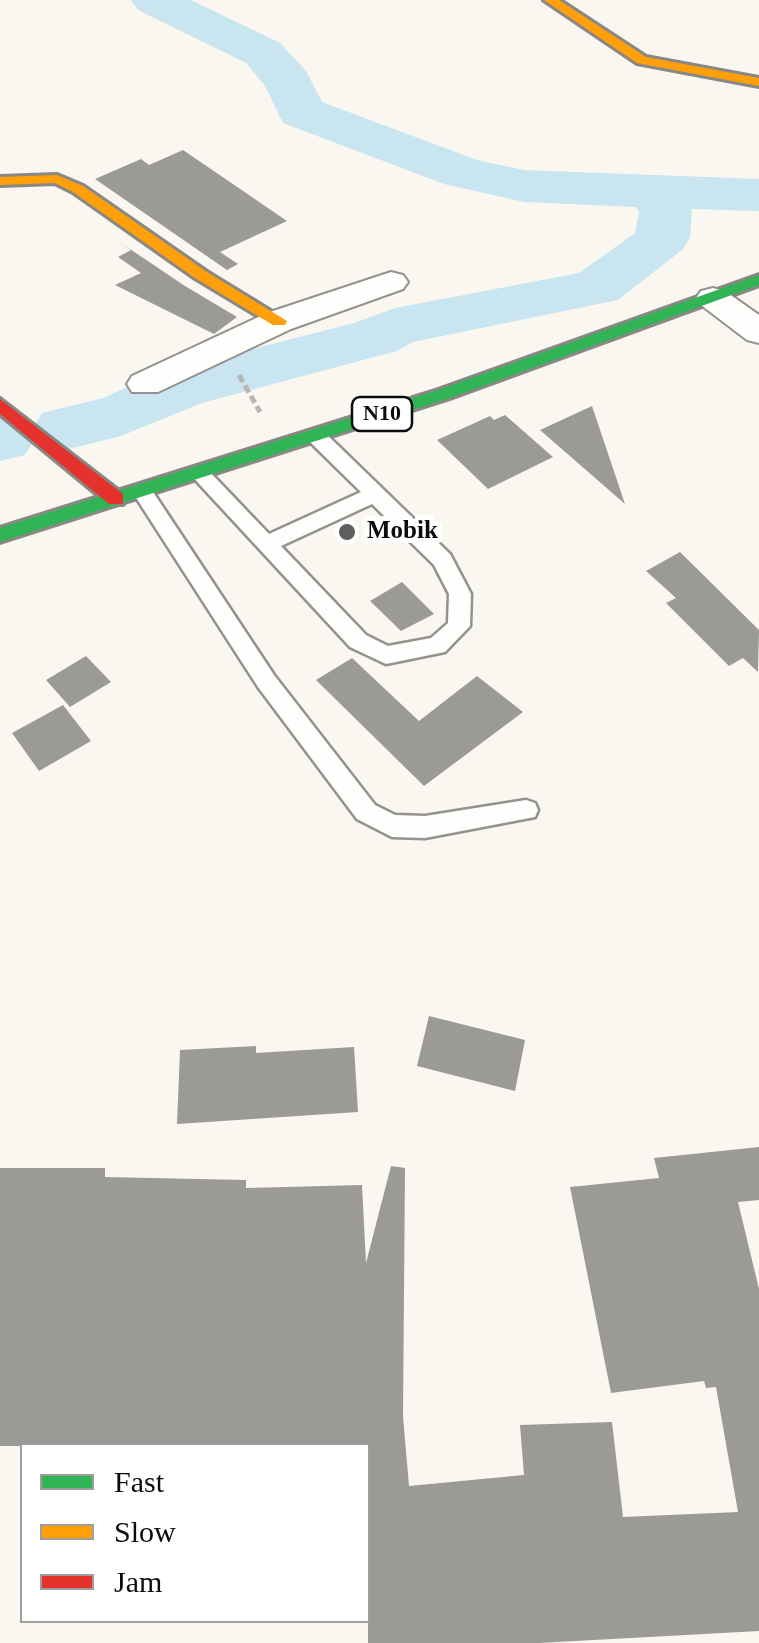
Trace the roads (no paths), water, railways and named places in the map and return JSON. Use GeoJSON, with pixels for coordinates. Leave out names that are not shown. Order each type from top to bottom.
{"type":"FeatureCollection","features":[{"type":"Feature","properties":{"kind":"street"},"geometry":{"type":"LineString","coordinates":[[550,0],[608,42],[642,60],[759,82]]}},
{"type":"Feature","properties":{"kind":"street"},"geometry":{"type":"LineString","coordinates":[[0,181],[57,179],[78,189],[201,275],[279,322]]}},
{"type":"Feature","properties":{"kind":"street","name":"N10"},"geometry":{"type":"LineString","coordinates":[[0,536],[316,436],[759,280]]}},
{"type":"Feature","properties":{"kind":"street"},"geometry":{"type":"LineString","coordinates":[[146,384],[279,322],[391,282]]}},
{"type":"Feature","properties":{"kind":"street"},"geometry":{"type":"LineString","coordinates":[[713,298],[759,332]]}},
{"type":"Feature","properties":{"kind":"street"},"geometry":{"type":"LineString","coordinates":[[0,406],[116,499]]}},
{"type":"Feature","properties":{"kind":"lane"},"geometry":{"type":"LineString","coordinates":[[199,473],[358,641],[386,654],[437,646],[459,626],[460,594],[442,560],[316,436]]}},
{"type":"Feature","properties":{"kind":"lane"},"geometry":{"type":"LineString","coordinates":[[142,491],[266,681],[366,812],[392,826],[426,827],[526,810]]}},
{"type":"Feature","properties":{"kind":"lane"},"geometry":{"type":"LineString","coordinates":[[266,544],[375,494]]}},
{"type":"Feature","properties":{"kind":"waterway"},"geometry":{"type":"LineString","coordinates":[[154,0],[263,53],[288,82],[301,112],[463,173],[524,186],[759,195]]}},
{"type":"Feature","properties":{"kind":"waterway"},"geometry":{"type":"LineString","coordinates":[[65,428],[121,415],[180,388],[375,337],[395,327],[597,287],[662,238],[667,212],[652,191]]}},
{"type":"Feature","properties":{"kind":"place","name":"Mobik"},"geometry":{"type":"Point","coordinates":[347,532]}}]}
